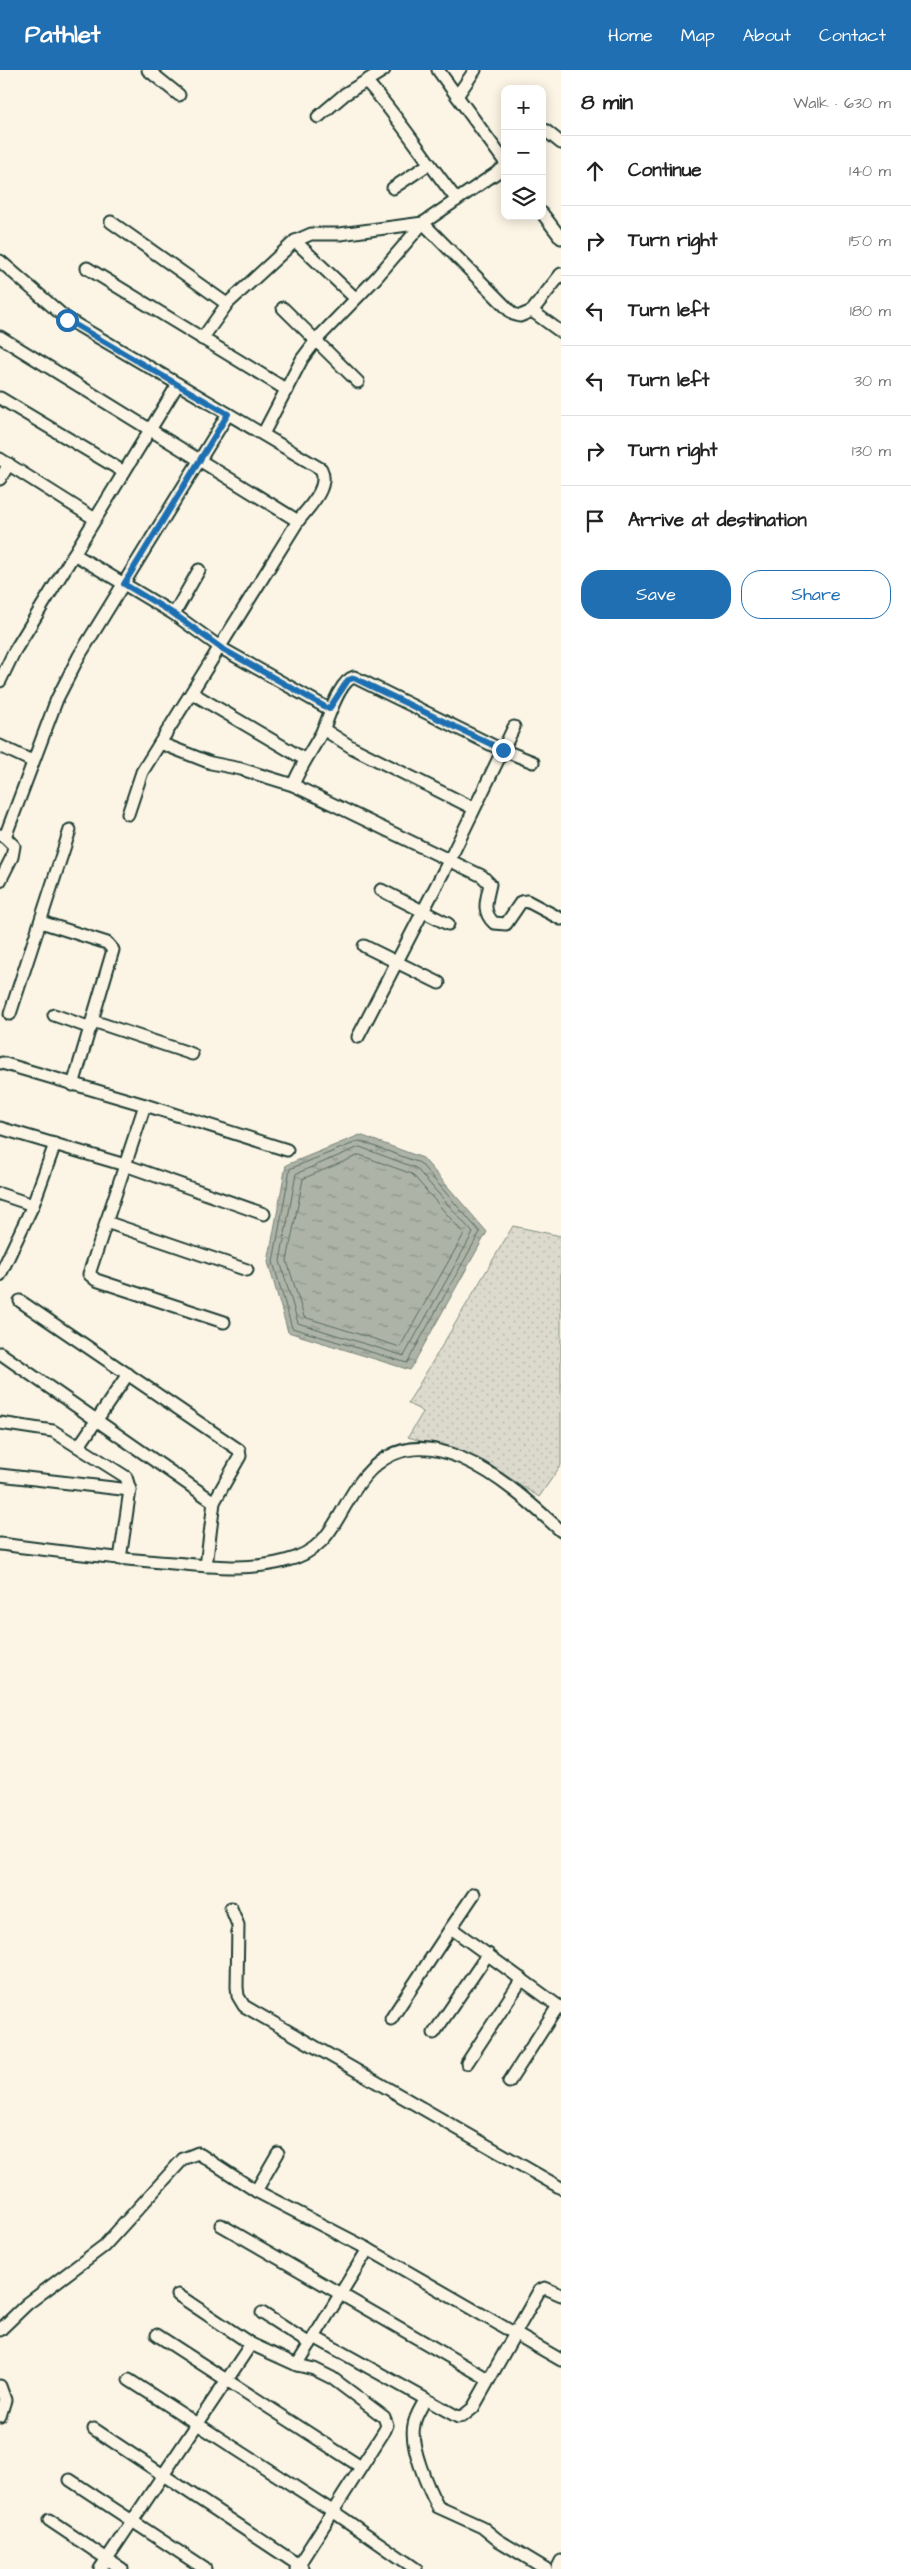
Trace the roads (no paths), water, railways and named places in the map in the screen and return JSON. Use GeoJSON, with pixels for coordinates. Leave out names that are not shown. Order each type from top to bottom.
{"type":"FeatureCollection","features":[{"type":"Feature","properties":{"kind":"street"},"geometry":{"type":"LineString","coordinates":[[148,70],[178,95]]}},
{"type":"Feature","properties":{"kind":"street"},"geometry":{"type":"LineString","coordinates":[[318,117],[345,94],[384,70]]}},
{"type":"Feature","properties":{"kind":"street"},"geometry":{"type":"LineString","coordinates":[[438,70],[501,156]]}},
{"type":"Feature","properties":{"kind":"street"},"geometry":{"type":"LineString","coordinates":[[457,96],[475,70]]}},
{"type":"Feature","properties":{"kind":"street"},"geometry":{"type":"LineString","coordinates":[[367,82],[395,114],[428,164],[457,200]]}},
{"type":"Feature","properties":{"kind":"street"},"geometry":{"type":"LineString","coordinates":[[546,131],[561,143]]}},
{"type":"Feature","properties":{"kind":"street"},"geometry":{"type":"LineString","coordinates":[[393,188],[428,164]]}},
{"type":"Feature","properties":{"kind":"street"},"geometry":{"type":"LineString","coordinates":[[264,434],[302,359],[317,339],[376,278],[423,223],[501,170]]}},
{"type":"Feature","properties":{"kind":"street"},"geometry":{"type":"LineString","coordinates":[[546,218],[561,238]]}},
{"type":"Feature","properties":{"kind":"street"},"geometry":{"type":"LineString","coordinates":[[112,222],[227,304]]}},
{"type":"Feature","properties":{"kind":"street"},"geometry":{"type":"LineString","coordinates":[[202,339],[227,304],[295,241],[311,234],[340,234],[423,223]]}},
{"type":"Feature","properties":{"kind":"street"},"geometry":{"type":"LineString","coordinates":[[423,223],[513,314],[526,315],[532,311],[561,274]]}},
{"type":"Feature","properties":{"kind":"street"},"geometry":{"type":"LineString","coordinates":[[295,241],[355,298]]}},
{"type":"Feature","properties":{"kind":"street"},"geometry":{"type":"LineString","coordinates":[[1,263],[67,320],[264,434],[315,465],[324,474],[322,488],[298,521],[221,648],[142,772],[128,814]]}},
{"type":"Feature","properties":{"kind":"street"},"geometry":{"type":"LineString","coordinates":[[87,268],[287,390]]}},
{"type":"Feature","properties":{"kind":"street"},"geometry":{"type":"LineString","coordinates":[[283,308],[317,339],[358,382]]}},
{"type":"Feature","properties":{"kind":"street"},"geometry":{"type":"LineString","coordinates":[[532,311],[561,332]]}},
{"type":"Feature","properties":{"kind":"street"},"geometry":{"type":"LineString","coordinates":[[0,337],[298,521]]}},
{"type":"Feature","properties":{"kind":"street"},"geometry":{"type":"LineString","coordinates":[[0,681],[14,652],[124,472],[148,429],[178,384]]}},
{"type":"Feature","properties":{"kind":"street"},"geometry":{"type":"LineString","coordinates":[[0,398],[124,472]]}},
{"type":"Feature","properties":{"kind":"street"},"geometry":{"type":"LineString","coordinates":[[0,881],[12,857],[14,846],[3,836],[57,699],[79,656],[228,414]]}},
{"type":"Feature","properties":{"kind":"street"},"geometry":{"type":"LineString","coordinates":[[0,479],[4,462],[95,519]]}},
{"type":"Feature","properties":{"kind":"street"},"geometry":{"type":"LineString","coordinates":[[74,554],[174,614],[221,648],[329,709]]}},
{"type":"Feature","properties":{"kind":"street"},"geometry":{"type":"LineString","coordinates":[[174,614],[199,570]]}},
{"type":"Feature","properties":{"kind":"street"},"geometry":{"type":"LineString","coordinates":[[293,785],[304,759],[323,729],[329,709],[348,680],[354,678],[503,750],[534,762]]}},
{"type":"Feature","properties":{"kind":"street"},"geometry":{"type":"LineString","coordinates":[[192,693],[304,759]]}},
{"type":"Feature","properties":{"kind":"street"},"geometry":{"type":"LineString","coordinates":[[358,1037],[450,860],[473,808],[514,727]]}},
{"type":"Feature","properties":{"kind":"street"},"geometry":{"type":"LineString","coordinates":[[323,729],[353,748],[473,808]]}},
{"type":"Feature","properties":{"kind":"street"},"geometry":{"type":"LineString","coordinates":[[160,743],[210,763],[248,770],[293,785],[488,880],[490,884],[485,909],[487,916],[494,923],[506,924],[519,905],[527,901],[561,919]]}},
{"type":"Feature","properties":{"kind":"street"},"geometry":{"type":"LineString","coordinates":[[0,746],[32,761]]}},
{"type":"Feature","properties":{"kind":"street"},"geometry":{"type":"LineString","coordinates":[[10,1014],[70,830]]}},
{"type":"Feature","properties":{"kind":"street"},"geometry":{"type":"LineString","coordinates":[[381,890],[448,924]]}},
{"type":"Feature","properties":{"kind":"street"},"geometry":{"type":"LineString","coordinates":[[41,922],[112,946],[114,955],[73,1084]]}},
{"type":"Feature","properties":{"kind":"street"},"geometry":{"type":"LineString","coordinates":[[364,946],[439,983]]}},
{"type":"Feature","properties":{"kind":"street"},"geometry":{"type":"LineString","coordinates":[[54,1015],[92,1024],[192,1054]]}},
{"type":"Feature","properties":{"kind":"street"},"geometry":{"type":"LineString","coordinates":[[2,1063],[145,1105],[287,1150]]}},
{"type":"Feature","properties":{"kind":"street"},"geometry":{"type":"LineString","coordinates":[[145,1105],[89,1274],[92,1278],[224,1322]]}},
{"type":"Feature","properties":{"kind":"street"},"geometry":{"type":"LineString","coordinates":[[0,1128],[125,1165],[264,1214]]}},
{"type":"Feature","properties":{"kind":"street"},"geometry":{"type":"LineString","coordinates":[[0,1275],[5,1254],[32,1205],[55,1144]]}},
{"type":"Feature","properties":{"kind":"street"},"geometry":{"type":"LineString","coordinates":[[0,1194],[32,1205]]}},
{"type":"Feature","properties":{"kind":"street"},"geometry":{"type":"LineString","coordinates":[[106,1222],[247,1270]]}},
{"type":"Feature","properties":{"kind":"street"},"geometry":{"type":"LineString","coordinates":[[20,1301],[239,1450],[240,1456],[214,1502],[206,1566]]}},
{"type":"Feature","properties":{"kind":"street"},"geometry":{"type":"LineString","coordinates":[[0,1352],[214,1502]]}},
{"type":"Feature","properties":{"kind":"street"},"geometry":{"type":"LineString","coordinates":[[79,1446],[128,1374]]}},
{"type":"Feature","properties":{"kind":"street"},"geometry":{"type":"LineString","coordinates":[[0,1423],[53,1431],[120,1472],[128,1482],[130,1490],[120,1560]]}},
{"type":"Feature","properties":{"kind":"street"},"geometry":{"type":"LineString","coordinates":[[0,1544],[120,1560],[206,1566],[257,1567],[288,1561],[320,1545],[333,1530],[348,1500],[373,1466],[393,1455],[425,1449],[441,1450],[456,1454],[489,1472],[520,1494],[561,1531]]}},
{"type":"Feature","properties":{"kind":"street"},"geometry":{"type":"LineString","coordinates":[[0,1475],[130,1490]]}},
{"type":"Feature","properties":{"kind":"street"},"geometry":{"type":"LineString","coordinates":[[391,2019],[474,1894]]}},
{"type":"Feature","properties":{"kind":"street"},"geometry":{"type":"LineString","coordinates":[[230,1908],[238,1925],[237,1988],[238,1996],[244,2006],[561,2188]]}},
{"type":"Feature","properties":{"kind":"street"},"geometry":{"type":"LineString","coordinates":[[451,1928],[560,2007],[509,2082]]}},
{"type":"Feature","properties":{"kind":"street"},"geometry":{"type":"LineString","coordinates":[[434,2034],[488,1954]]}},
{"type":"Feature","properties":{"kind":"street"},"geometry":{"type":"LineString","coordinates":[[467,2063],[522,1979]]}},
{"type":"Feature","properties":{"kind":"street"},"geometry":{"type":"LineString","coordinates":[[0,2330],[27,2304],[104,2246],[183,2159],[198,2153],[256,2191],[368,2249],[561,2360]]}},
{"type":"Feature","properties":{"kind":"street"},"geometry":{"type":"LineString","coordinates":[[256,2191],[278,2153]]}},
{"type":"Feature","properties":{"kind":"street"},"geometry":{"type":"LineString","coordinates":[[221,2225],[488,2379]]}},
{"type":"Feature","properties":{"kind":"street"},"geometry":{"type":"LineString","coordinates":[[297,2365],[368,2249]]}},
{"type":"Feature","properties":{"kind":"street"},"geometry":{"type":"LineString","coordinates":[[262,2313],[452,2416],[464,2416],[473,2408],[542,2288],[553,2290],[561,2295]]}},
{"type":"Feature","properties":{"kind":"street"},"geometry":{"type":"LineString","coordinates":[[94,2429],[300,2568],[385,2430],[387,2425],[384,2417],[332,2378],[314,2369],[297,2365],[251,2344],[178,2295]]}},
{"type":"Feature","properties":{"kind":"street"},"geometry":{"type":"LineString","coordinates":[[157,2335],[361,2467]]}},
{"type":"Feature","properties":{"kind":"street"},"geometry":{"type":"LineString","coordinates":[[104,2564],[199,2425],[251,2344]]}},
{"type":"Feature","properties":{"kind":"street"},"geometry":{"type":"LineString","coordinates":[[129,2380],[334,2512],[416,2569]]}},
{"type":"Feature","properties":{"kind":"street"},"geometry":{"type":"LineString","coordinates":[[0,2386],[5,2400],[0,2416]]}},
{"type":"Feature","properties":{"kind":"street"},"geometry":{"type":"LineString","coordinates":[[424,2400],[414,2424],[413,2432],[424,2474],[438,2506],[482,2527],[498,2540],[546,2569]]}},
{"type":"Feature","properties":{"kind":"street"},"geometry":{"type":"LineString","coordinates":[[70,2480],[205,2569]]}},
{"type":"Feature","properties":{"kind":"street"},"geometry":{"type":"LineString","coordinates":[[48,2520],[104,2564],[122,2569]]}},
{"type":"Feature","properties":{"kind":"street"},"geometry":{"type":"LineString","coordinates":[[556,2569],[561,2561]]}},
{"type":"Feature","properties":{"kind":"water"},"geometry":{"type":"Polygon","coordinates":[[[360,1135],[423,1158],[487,1232],[410,1370],[288,1332],[268,1262],[286,1165],[360,1135]]]}}]}
